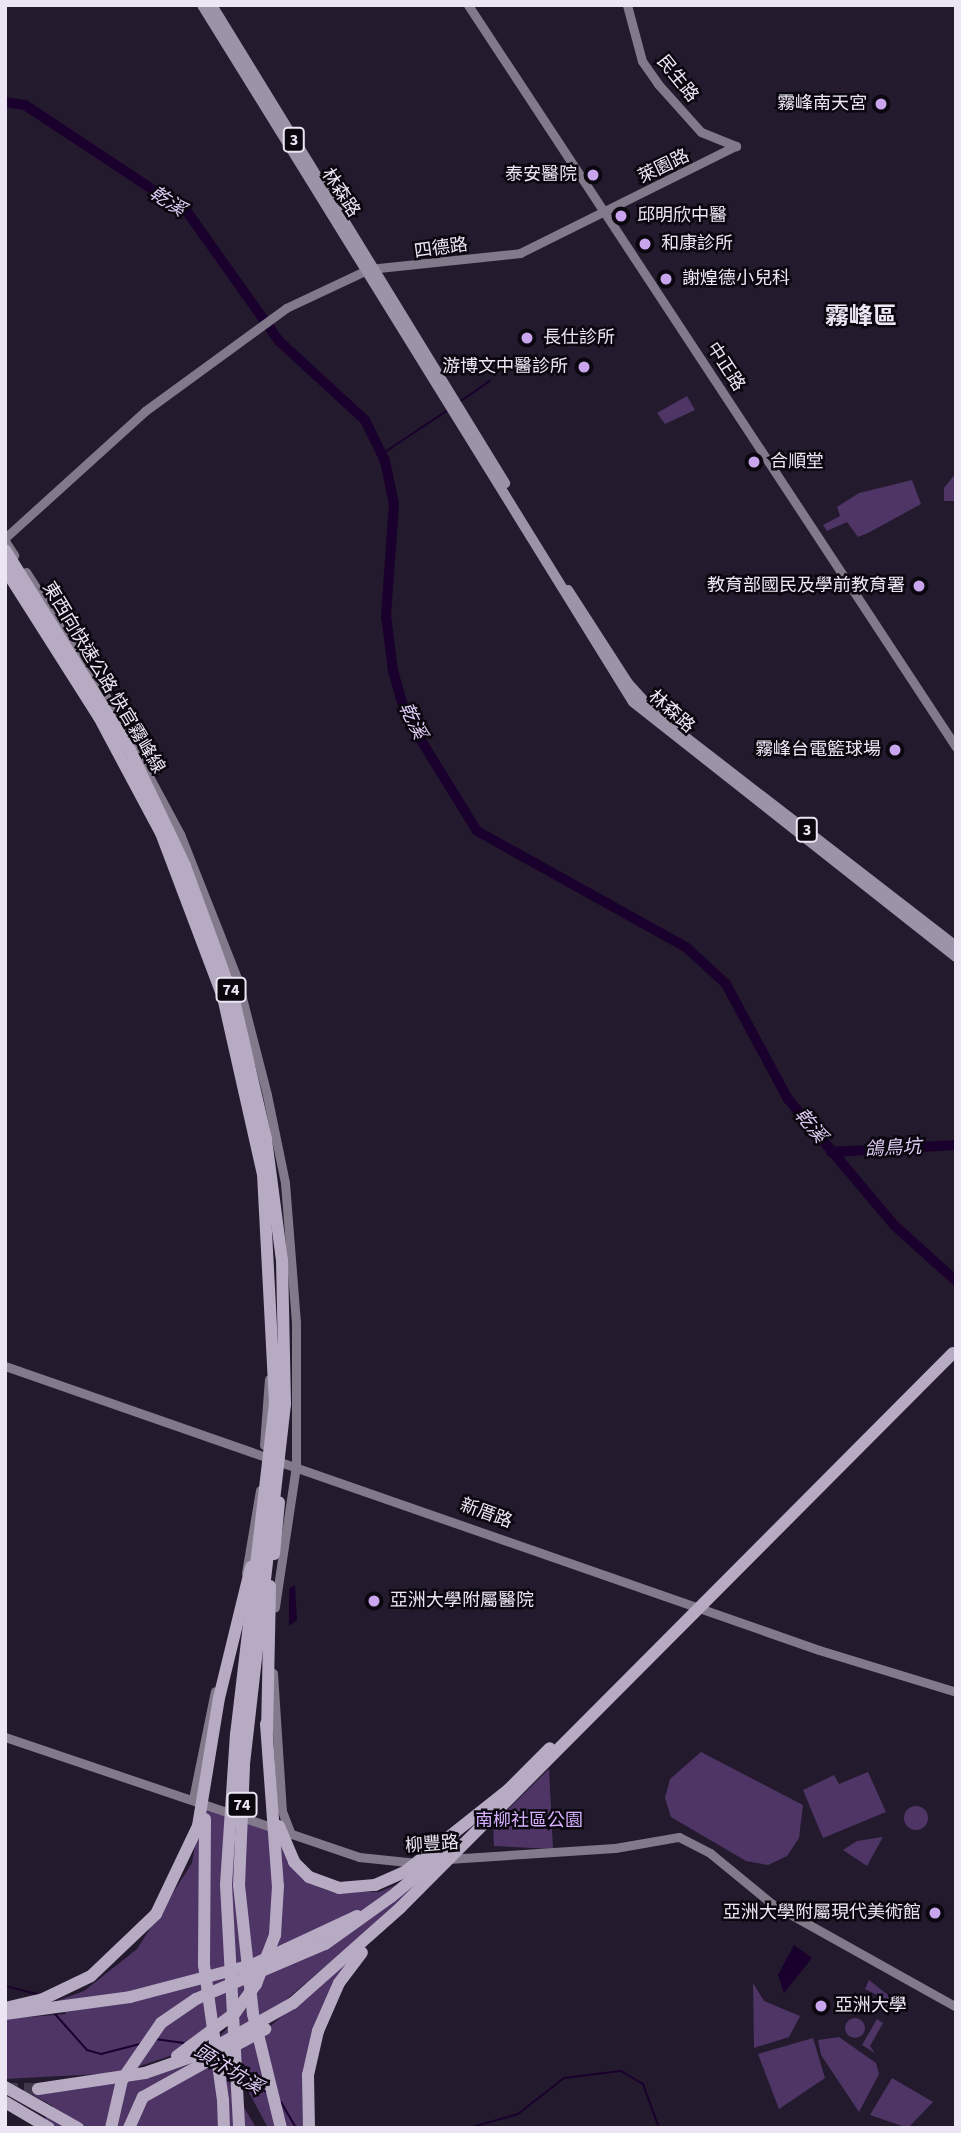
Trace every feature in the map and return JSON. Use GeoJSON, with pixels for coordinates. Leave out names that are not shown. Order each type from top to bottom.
{"type":"FeatureCollection","features":[{"type":"Feature","properties":{"kind":"highway","name":"東西向快速公路 快官霧峰線"},"geometry":{"type":"LineString","coordinates":[[5,550],[139,768],[185,866],[234,1000],[266,1139],[279,1233],[286,1342],[274,1481]]}},
{"type":"Feature","properties":{"kind":"highway","name":"東西向快速公路 快官霧峰線"},"geometry":{"type":"LineString","coordinates":[[5,569],[142,794],[223,997],[266,1202],[275,1364],[274,1481]]}},
{"type":"Feature","properties":{"kind":"highway"},"geometry":{"type":"LineString","coordinates":[[111,2128],[122,2080],[161,2023],[196,1998],[325,1944],[391,1897],[508,1790],[956,1342]]}},
{"type":"Feature","properties":{"kind":"highway"},"geometry":{"type":"LineString","coordinates":[[38,2089],[112,2078],[202,2054],[271,2017],[331,1972],[401,1907],[956,1350]]}},
{"type":"Feature","properties":{"kind":"highway"},"geometry":{"type":"LineString","coordinates":[[5,2008],[41,2000],[91,1976],[156,1914],[198,1826],[219,1698],[274,1481]]}},
{"type":"Feature","properties":{"kind":"highway"},"geometry":{"type":"LineString","coordinates":[[129,2128],[143,2097],[183,2074],[245,2000],[275,1935],[278,1886],[266,1724],[265,1656],[274,1481]]}},
{"type":"Feature","properties":{"kind":"highway","name":"74"},"geometry":{"type":"LineString","coordinates":[[239,2128],[227,1872],[237,1722],[274,1481]]}},
{"type":"Feature","properties":{"kind":"highway","name":"74"},"geometry":{"type":"LineString","coordinates":[[274,1481],[244,1766],[239,1885],[253,2014],[281,2128]]}},
{"type":"Feature","properties":{"kind":"highway"},"geometry":{"type":"LineString","coordinates":[[219,1698],[203,1889],[207,2004],[224,2128]]}},
{"type":"Feature","properties":{"kind":"highway"},"geometry":{"type":"LineString","coordinates":[[266,1724],[282,1838],[300,1869],[328,1886],[365,1888],[406,1871],[508,1790]]}},
{"type":"Feature","properties":{"kind":"highway"},"geometry":{"type":"LineString","coordinates":[[5,2014],[130,1997],[252,1965],[391,1897]]}},
{"type":"Feature","properties":{"kind":"highway"},"geometry":{"type":"LineString","coordinates":[[309,2128],[307,2101],[311,2057],[326,2008],[401,1907]]}},
{"type":"Feature","properties":{"kind":"highway"},"geometry":{"type":"LineString","coordinates":[[5,2087],[78,2128]]}},
{"type":"Feature","properties":{"kind":"highway"},"geometry":{"type":"LineString","coordinates":[[5,2102],[49,2128]]}},
{"type":"Feature","properties":{"kind":"main road","name":"林森路"},"geometry":{"type":"LineString","coordinates":[[202,5],[374,270]]}},
{"type":"Feature","properties":{"kind":"main road","name":"林森路"},"geometry":{"type":"LineString","coordinates":[[212,5],[555,571],[638,697],[956,946]]}},
{"type":"Feature","properties":{"kind":"main road","name":"林森路"},"geometry":{"type":"LineString","coordinates":[[458,409],[632,702],[956,957]]}},
{"type":"Feature","properties":{"kind":"street","name":"中正路"},"geometry":{"type":"LineString","coordinates":[[468,5],[956,747]]}},
{"type":"Feature","properties":{"kind":"street","name":"民生路"},"geometry":{"type":"LineString","coordinates":[[626,5],[642,61],[658,84],[701,132],[736,146]]}},
{"type":"Feature","properties":{"kind":"street","name":"萊園路"},"geometry":{"type":"LineString","coordinates":[[606,214],[736,146]]}},
{"type":"Feature","properties":{"kind":"street","name":"四德路"},"geometry":{"type":"LineString","coordinates":[[5,540],[145,411],[282,310],[374,270],[520,254],[606,214]]}},
{"type":"Feature","properties":{"kind":"street"},"geometry":{"type":"LineString","coordinates":[[5,540],[150,773],[237,978],[285,1184],[296,1322],[296,1466],[271,1640],[282,1811],[290,1834]]}},
{"type":"Feature","properties":{"kind":"street"},"geometry":{"type":"LineString","coordinates":[[5,579],[121,766],[160,843],[214,982],[262,1199],[270,1374],[263,1457],[245,1584],[205,1725],[193,1799]]}},
{"type":"Feature","properties":{"kind":"street","name":"新厝路"},"geometry":{"type":"LineString","coordinates":[[5,1366],[819,1650],[956,1692]]}},
{"type":"Feature","properties":{"kind":"street","name":"柳豐路"},"geometry":{"type":"LineString","coordinates":[[5,1737],[359,1857],[407,1864],[615,1848],[679,1837],[710,1853],[772,1904],[956,2007]]}},
{"type":"Feature","properties":{"kind":"green space"},"geometry":{"type":"Polygon","coordinates":[[[687,396],[695,410],[665,424],[657,413],[687,396]]]}},
{"type":"Feature","properties":{"kind":"green space"},"geometry":{"type":"Polygon","coordinates":[[[956,473],[956,501],[944,501],[944,488],[956,473]]]}},
{"type":"Feature","properties":{"kind":"green space"},"geometry":{"type":"Polygon","coordinates":[[[912,480],[921,504],[868,533],[858,537],[847,522],[827,531],[823,525],[840,516],[837,507],[859,493],[912,480]]]}},
{"type":"Feature","properties":{"kind":"green space","name":"霧峰台電籃球場"},"geometry":{"type":"Polygon","coordinates":[[[895,741],[903,746],[904,750],[899,758],[895,759],[887,754],[886,750],[891,742],[895,741]]]}},
{"type":"Feature","properties":{"kind":"green space"},"geometry":{"type":"Polygon","coordinates":[[[701,1752],[803,1805],[799,1838],[787,1856],[768,1865],[746,1861],[671,1817],[665,1798],[670,1779],[701,1752]]]}},
{"type":"Feature","properties":{"kind":"green space","name":"南柳社區公園"},"geometry":{"type":"Polygon","coordinates":[[[549,1769],[553,1849],[494,1846],[493,1824],[549,1769]]]}},
{"type":"Feature","properties":{"kind":"green space"},"geometry":{"type":"Polygon","coordinates":[[[868,1772],[886,1812],[823,1838],[803,1790],[834,1775],[839,1784],[868,1772]]]}},
{"type":"Feature","properties":{"kind":"green space"},"geometry":{"type":"Polygon","coordinates":[[[202,1806],[278,1832],[308,1883],[329,1891],[379,1892],[444,1865],[281,2004],[216,2040],[248,2007],[269,1936],[245,1994],[200,2039],[170,2056],[119,2073],[5,2079],[5,2019],[66,2014],[57,2001],[84,1991],[137,1949],[192,1863],[202,1806]]]}},
{"type":"Feature","properties":{"kind":"green space"},"geometry":{"type":"Polygon","coordinates":[[[916,1806],[924,1810],[928,1818],[924,1826],[916,1830],[908,1826],[904,1818],[908,1810],[916,1806]]]}},
{"type":"Feature","properties":{"kind":"green space"},"geometry":{"type":"Polygon","coordinates":[[[883,1837],[867,1866],[843,1850],[857,1841],[883,1837]]]}},
{"type":"Feature","properties":{"kind":"green space"},"geometry":{"type":"Polygon","coordinates":[[[353,1957],[323,2009],[305,2128],[268,2128],[243,2081],[224,2073],[256,2128],[58,2128],[45,2119],[53,2106],[29,2093],[137,2080],[243,2049],[353,1957]]]}},
{"type":"Feature","properties":{"kind":"green space"},"geometry":{"type":"Polygon","coordinates":[[[869,1980],[893,1999],[889,2011],[883,2008],[887,2000],[865,1989],[869,1980]]]}},
{"type":"Feature","properties":{"kind":"green space"},"geometry":{"type":"Polygon","coordinates":[[[753,1983],[764,2001],[800,2016],[789,2037],[754,2048],[753,1983]]]}},
{"type":"Feature","properties":{"kind":"green space"},"geometry":{"type":"Polygon","coordinates":[[[855,2018],[862,2021],[865,2028],[862,2035],[855,2038],[848,2035],[845,2028],[848,2021],[855,2018]]]}},
{"type":"Feature","properties":{"kind":"green space"},"geometry":{"type":"Polygon","coordinates":[[[877,2019],[883,2023],[870,2046],[875,2053],[862,2045],[877,2019]]]}},
{"type":"Feature","properties":{"kind":"green space"},"geometry":{"type":"Polygon","coordinates":[[[839,2037],[876,2063],[879,2074],[859,2112],[821,2055],[818,2040],[839,2037]]]}},
{"type":"Feature","properties":{"kind":"green space"},"geometry":{"type":"Polygon","coordinates":[[[813,2038],[825,2078],[779,2109],[758,2054],[813,2038]]]}},
{"type":"Feature","properties":{"kind":"green space"},"geometry":{"type":"Polygon","coordinates":[[[892,2078],[933,2102],[908,2128],[870,2115],[892,2078]]]}},
{"type":"Feature","properties":{"kind":"shaded area"},"geometry":{"type":"Polygon","coordinates":[[[295,1585],[297,1620],[289,1626],[289,1589],[295,1585]]]}},
{"type":"Feature","properties":{"kind":"shaded area"},"geometry":{"type":"Polygon","coordinates":[[[794,1945],[812,1958],[784,1993],[778,1975],[794,1945]]]}},
{"type":"Feature","properties":{"kind":"waterway","name":"乾溪"},"geometry":{"type":"LineString","coordinates":[[5,102],[25,105],[188,213],[279,341],[365,420],[385,461],[394,504],[386,615],[393,671],[406,716],[477,831],[687,948],[726,984],[788,1099],[895,1226],[956,1281]]}},
{"type":"Feature","properties":{"kind":"waterway"},"geometry":{"type":"LineString","coordinates":[[461,401],[490,381]]}},
{"type":"Feature","properties":{"kind":"waterway"},"geometry":{"type":"LineString","coordinates":[[382,454],[448,410]]}},
{"type":"Feature","properties":{"kind":"waterway","name":"鴿鳥坑"},"geometry":{"type":"LineString","coordinates":[[831,1152],[956,1145]]}},
{"type":"Feature","properties":{"kind":"waterway","name":"頭汴坑溪"},"geometry":{"type":"LineString","coordinates":[[5,1986],[38,1994]]}},
{"type":"Feature","properties":{"kind":"waterway","name":"頭汴坑溪"},"geometry":{"type":"LineString","coordinates":[[55,2014],[87,2050],[101,2054],[140,2044]]}},
{"type":"Feature","properties":{"kind":"waterway","name":"頭汴坑溪"},"geometry":{"type":"LineString","coordinates":[[155,2039],[184,2043]]}},
{"type":"Feature","properties":{"kind":"waterway"},"geometry":{"type":"LineString","coordinates":[[469,2128],[518,2114],[564,2078],[621,2071],[643,2084],[659,2128]]}},
{"type":"Feature","properties":{"kind":"waterway","name":"頭汴坑溪"},"geometry":{"type":"LineString","coordinates":[[243,2078],[268,2093]]}},
{"type":"Feature","properties":{"kind":"waterway","name":"頭汴坑溪"},"geometry":{"type":"LineString","coordinates":[[281,2102],[296,2128]]}},
{"type":"Feature","properties":{"kind":"tunnel"},"geometry":{"type":"LineString","coordinates":[[6,2089],[38,2089]]}},
{"type":"Feature","properties":{"kind":"place","name":"霧峰南天宮"},"geometry":{"type":"Point","coordinates":[881,104]}},
{"type":"Feature","properties":{"kind":"place","name":"泰安醫院"},"geometry":{"type":"Point","coordinates":[593,175]}},
{"type":"Feature","properties":{"kind":"place","name":"邱明欣中醫"},"geometry":{"type":"Point","coordinates":[621,216]}},
{"type":"Feature","properties":{"kind":"place","name":"和康診所"},"geometry":{"type":"Point","coordinates":[645,244]}},
{"type":"Feature","properties":{"kind":"place","name":"謝煌德小兒科"},"geometry":{"type":"Point","coordinates":[666,279]}},
{"type":"Feature","properties":{"kind":"place","name":"長仕診所"},"geometry":{"type":"Point","coordinates":[527,338]}},
{"type":"Feature","properties":{"kind":"place","name":"游博文中醫診所"},"geometry":{"type":"Point","coordinates":[584,367]}},
{"type":"Feature","properties":{"kind":"place","name":"合順堂"},"geometry":{"type":"Point","coordinates":[754,462]}},
{"type":"Feature","properties":{"kind":"place","name":"教育部國民及學前教育署"},"geometry":{"type":"Point","coordinates":[919,586]}},
{"type":"Feature","properties":{"kind":"place","name":"霧峰台電籃球場"},"geometry":{"type":"Point","coordinates":[895,750]}},
{"type":"Feature","properties":{"kind":"place","name":"亞洲大學附屬醫院"},"geometry":{"type":"Point","coordinates":[374,1601]}},
{"type":"Feature","properties":{"kind":"place","name":"亞洲大學附屬現代美術館"},"geometry":{"type":"Point","coordinates":[935,1913]}},
{"type":"Feature","properties":{"kind":"place","name":"亞洲大學"},"geometry":{"type":"Point","coordinates":[821,2006]}},
{"type":"Feature","properties":{"kind":"district","name":"霧峰區"},"geometry":{"type":"Point","coordinates":[861,317]}}]}
